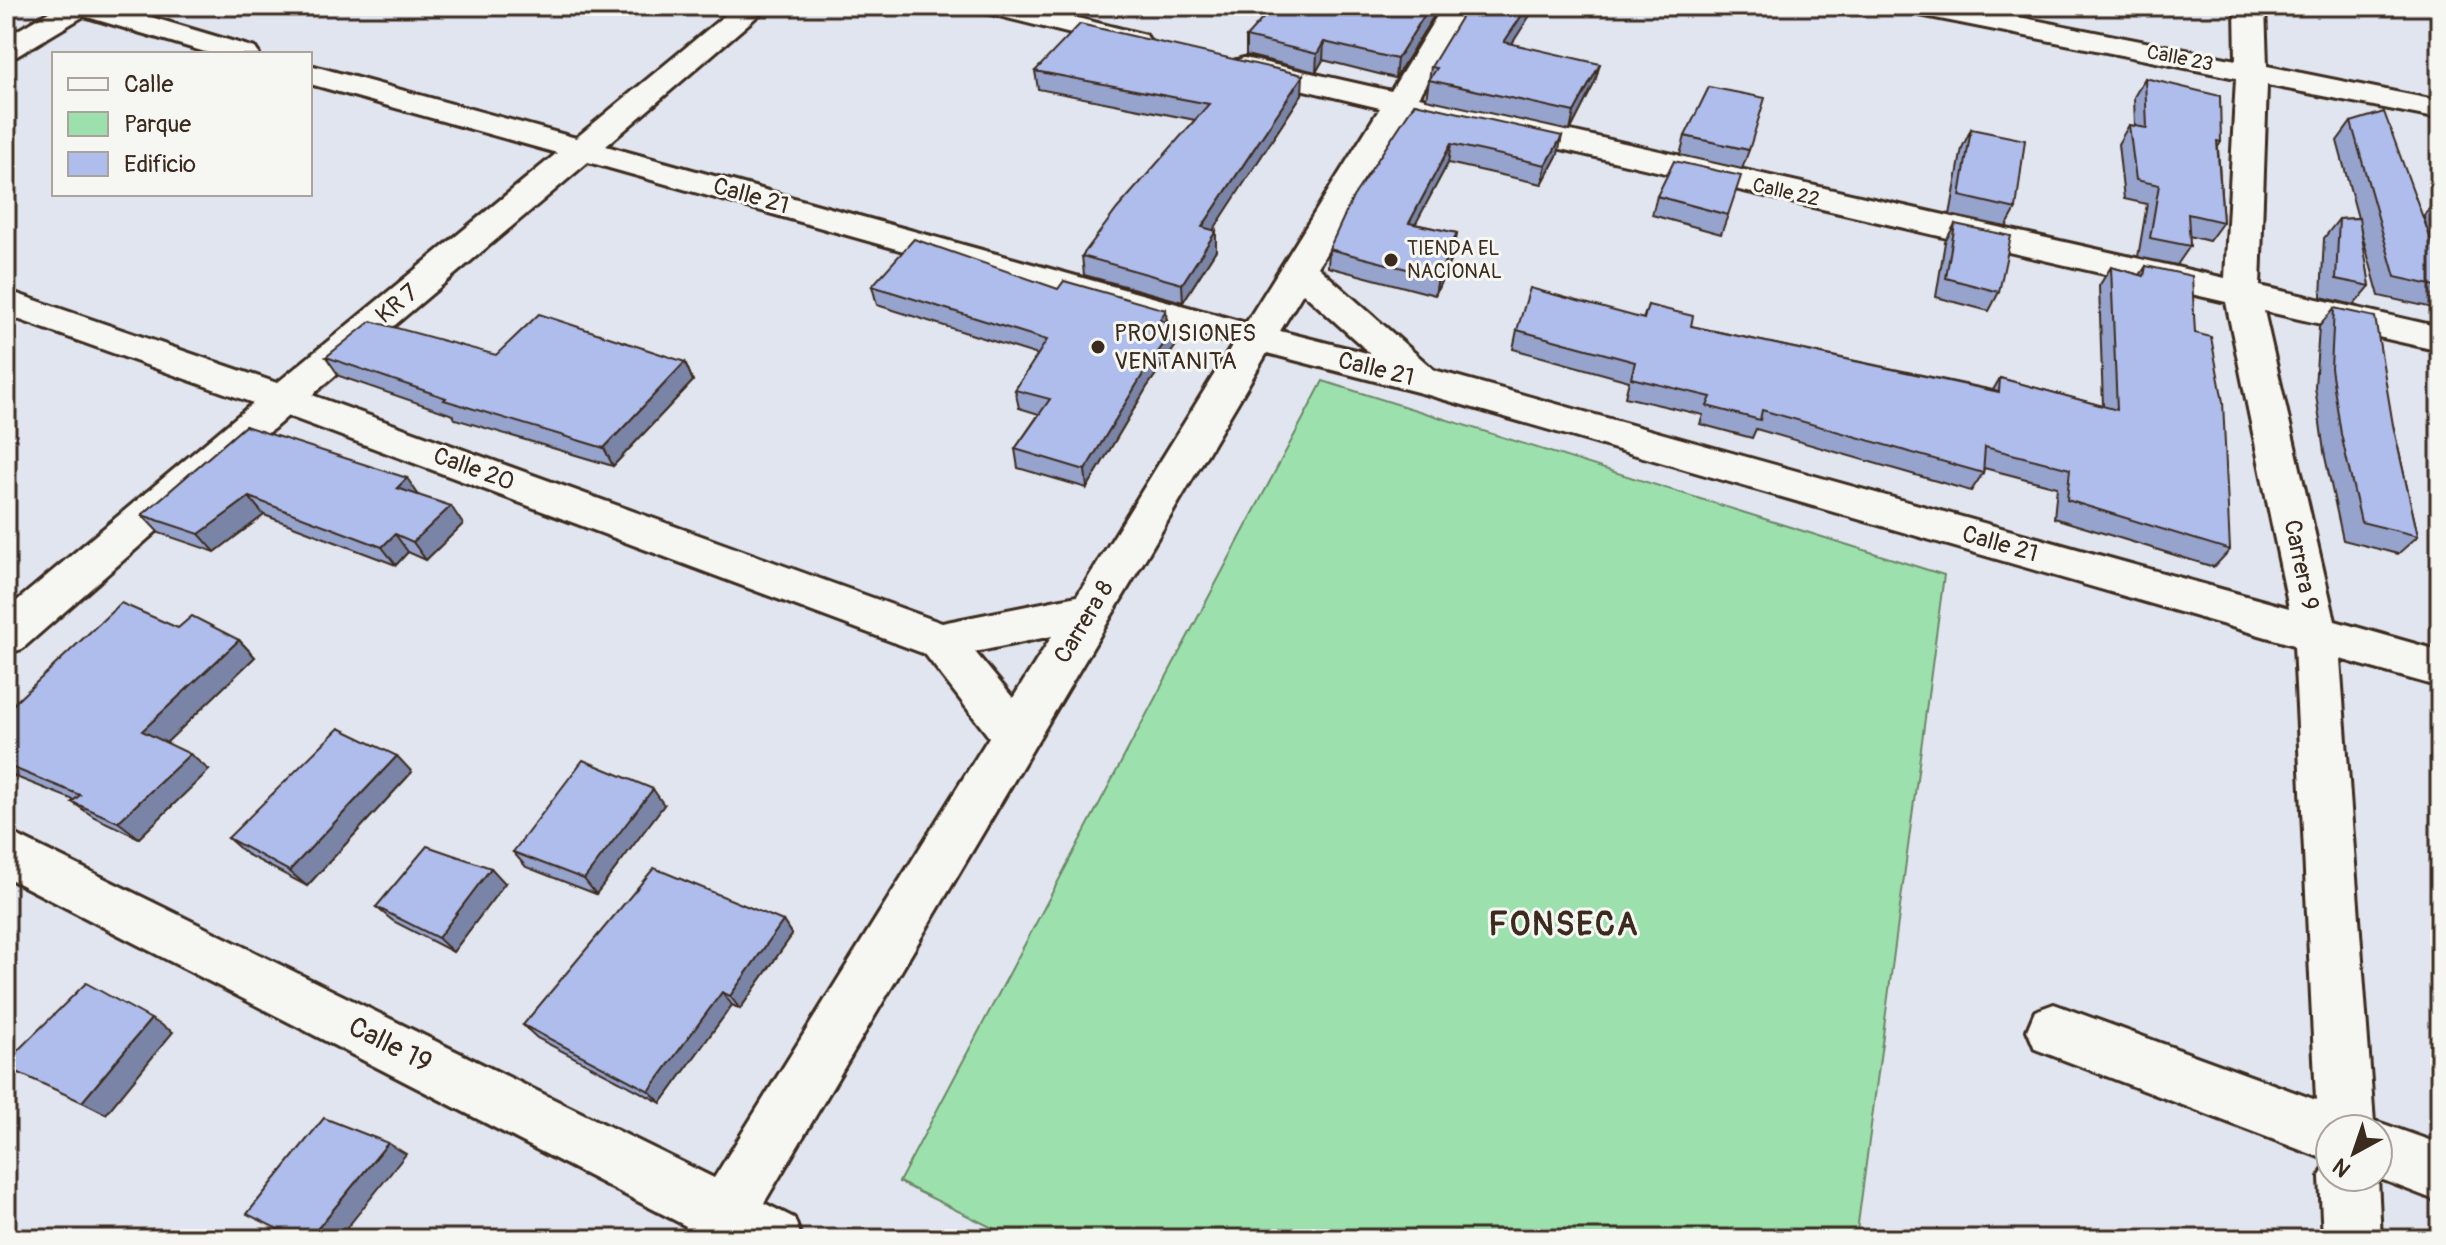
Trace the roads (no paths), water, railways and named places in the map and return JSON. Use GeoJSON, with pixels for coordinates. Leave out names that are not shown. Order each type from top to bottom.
{"type":"FeatureCollection","features":[{"type":"Feature","properties":{"kind":"street"},"geometry":{"type":"LineString","coordinates":[[6,50],[82,6],[237,52]]}},
{"type":"Feature","properties":{"kind":"street","name":"KR 7"},"geometry":{"type":"LineString","coordinates":[[6,636],[283,399],[754,6]]}},
{"type":"Feature","properties":{"kind":"street"},"geometry":{"type":"LineString","coordinates":[[993,6],[1158,46]]}},
{"type":"Feature","properties":{"kind":"street","name":"Carrera 8"},"geometry":{"type":"LineString","coordinates":[[717,1227],[1458,6]]}},
{"type":"Feature","properties":{"kind":"street","name":"Calle 23"},"geometry":{"type":"LineString","coordinates":[[1920,6],[2440,110]]}},
{"type":"Feature","properties":{"kind":"street","name":"Carrera 9"},"geometry":{"type":"LineString","coordinates":[[2250,6],[2252,72],[2242,294],[2316,633],[2345,1113]]}},
{"type":"Feature","properties":{"kind":"street","name":"Calle 22"},"geometry":{"type":"LineString","coordinates":[[1218,61],[1398,105],[2440,339]]}},
{"type":"Feature","properties":{"kind":"street","name":"Calle 21"},"geometry":{"type":"LineString","coordinates":[[312,75],[1257,338],[1426,381],[2440,669]]}},
{"type":"Feature","properties":{"kind":"street"},"geometry":{"type":"LineString","coordinates":[[1298,269],[1426,381]]}},
{"type":"Feature","properties":{"kind":"street","name":"Calle 20"},"geometry":{"type":"LineString","coordinates":[[6,302],[283,399],[941,641]]}},
{"type":"Feature","properties":{"kind":"street"},"geometry":{"type":"LineString","coordinates":[[1015,736],[941,641],[1091,610]]}},
{"type":"Feature","properties":{"kind":"street","name":"Calle 19"},"geometry":{"type":"LineString","coordinates":[[6,852],[717,1227],[773,1239]]}},
{"type":"Feature","properties":{"kind":"street"},"geometry":{"type":"LineString","coordinates":[[2054,1030],[2314,1127]]}},
{"type":"Feature","properties":{"kind":"street"},"geometry":{"type":"LineString","coordinates":[[2394,1156],[2440,1173]]}},
{"type":"Feature","properties":{"kind":"street"},"geometry":{"type":"LineString","coordinates":[[2350,1193],[2352,1239]]}},
{"type":"Feature","properties":{"kind":"place","name":"TIENDA EL NACIONAL"},"geometry":{"type":"Point","coordinates":[1391,260]}},
{"type":"Feature","properties":{"kind":"place","name":"PROVISIONES VENTANITA"},"geometry":{"type":"Point","coordinates":[1098,347]}},
{"type":"Feature","properties":{"kind":"district","name":"FONSECA"},"geometry":{"type":"Point","coordinates":[1564,925]}}]}
